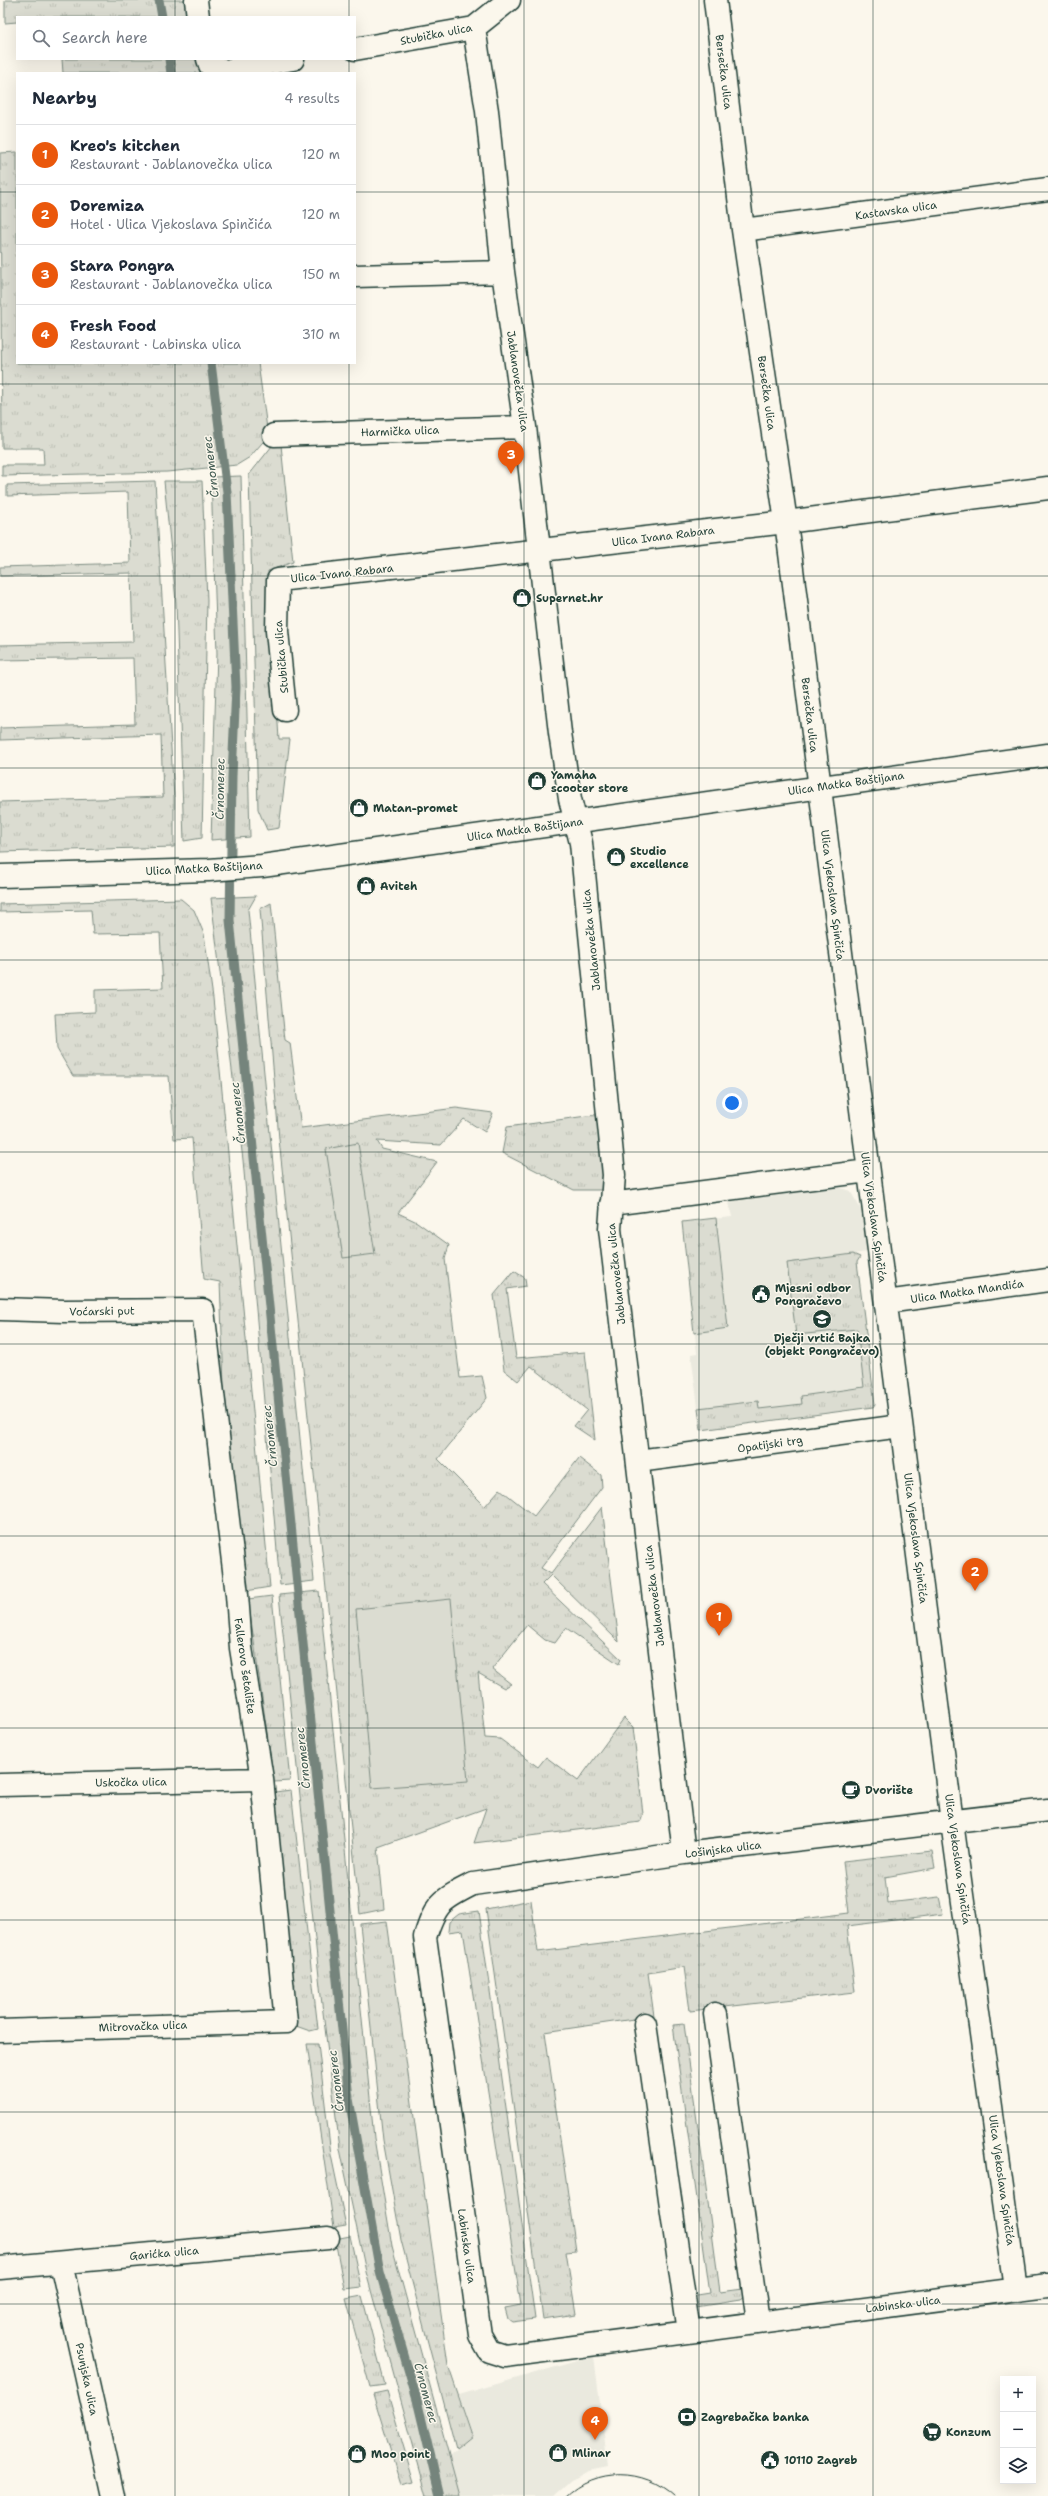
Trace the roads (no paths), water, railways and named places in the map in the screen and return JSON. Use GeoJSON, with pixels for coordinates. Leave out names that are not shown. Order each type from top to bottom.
{"type":"FeatureCollection","features":[{"type":"Feature","properties":{"kind":"street"},"geometry":{"type":"LineString","coordinates":[[196,0],[198,16]]}},
{"type":"Feature","properties":{"kind":"street","name":"Stubička ulica"},"geometry":{"type":"LineString","coordinates":[[356,48],[474,28],[509,0]]}},
{"type":"Feature","properties":{"kind":"street","name":"Bersečka ulica"},"geometry":{"type":"LineString","coordinates":[[714,0],[743,230],[786,522],[820,787]]}},
{"type":"Feature","properties":{"kind":"street","name":"Jablanovečka ulica"},"geometry":{"type":"LineString","coordinates":[[474,28],[487,111],[503,272],[525,427],[538,551],[564,762],[581,843],[606,1079],[614,1175],[610,1229],[684,1853]]}},
{"type":"Feature","properties":{"kind":"street"},"geometry":{"type":"LineString","coordinates":[[219,68],[285,60]]}},
{"type":"Feature","properties":{"kind":"street","name":"Kastavska ulica"},"geometry":{"type":"LineString","coordinates":[[743,230],[1048,189]]}},
{"type":"Feature","properties":{"kind":"street"},"geometry":{"type":"LineString","coordinates":[[356,276],[503,272]]}},
{"type":"Feature","properties":{"kind":"street","name":"Harmička ulica"},"geometry":{"type":"LineString","coordinates":[[274,435],[525,427]]}},
{"type":"Feature","properties":{"kind":"street","name":"Ulica Ivana Rabara"},"geometry":{"type":"LineString","coordinates":[[278,580],[786,522],[1048,488]]}},
{"type":"Feature","properties":{"kind":"street","name":"Stubička ulica"},"geometry":{"type":"LineString","coordinates":[[278,580],[277,631],[285,710]]}},
{"type":"Feature","properties":{"kind":"street","name":"Ulica Matka Baštijana"},"geometry":{"type":"LineString","coordinates":[[0,876],[210,870],[254,866],[1048,755]]}},
{"type":"Feature","properties":{"kind":"street","name":"Ulica Vjekoslava Spinčića"},"geometry":{"type":"LineString","coordinates":[[820,787],[952,1822],[1016,2289]]}},
{"type":"Feature","properties":{"kind":"street"},"geometry":{"type":"LineString","coordinates":[[611,1204],[868,1172]]}},
{"type":"Feature","properties":{"kind":"street","name":"Ulica Matka Mandića"},"geometry":{"type":"LineString","coordinates":[[886,1302],[1048,1280]]}},
{"type":"Feature","properties":{"kind":"street","name":"Voćarski put"},"geometry":{"type":"LineString","coordinates":[[0,1309],[64,1311],[203,1310]]}},
{"type":"Feature","properties":{"kind":"street","name":"Fallerovo šetalište"},"geometry":{"type":"LineString","coordinates":[[203,1310],[237,1595],[241,1648],[262,1780],[286,2022]]}},
{"type":"Feature","properties":{"kind":"street","name":"Opatijski trg"},"geometry":{"type":"LineString","coordinates":[[638,1461],[901,1426]]}},
{"type":"Feature","properties":{"kind":"street","name":"Uskočka ulica"},"geometry":{"type":"LineString","coordinates":[[0,1785],[262,1780]]}},
{"type":"Feature","properties":{"kind":"street","name":"Lošinjska ulica"},"geometry":{"type":"LineString","coordinates":[[425,1937],[433,1912],[449,1896],[473,1884],[684,1853],[1048,1810]]}},
{"type":"Feature","properties":{"kind":"street","name":"Labinska ulica"},"geometry":{"type":"LineString","coordinates":[[425,1937],[480,2335],[489,2351],[505,2356],[758,2322],[1048,2286]]}},
{"type":"Feature","properties":{"kind":"street"},"geometry":{"type":"LineString","coordinates":[[715,2014],[758,2322]]}},
{"type":"Feature","properties":{"kind":"street","name":"Mitrovačka ulica"},"geometry":{"type":"LineString","coordinates":[[0,2031],[286,2022]]}},
{"type":"Feature","properties":{"kind":"street"},"geometry":{"type":"LineString","coordinates":[[645,2024],[689,2332]]}},
{"type":"Feature","properties":{"kind":"street","name":"Garićka ulica"},"geometry":{"type":"LineString","coordinates":[[0,2268],[328,2238]]}},
{"type":"Feature","properties":{"kind":"street","name":"Psunjska ulica"},"geometry":{"type":"LineString","coordinates":[[61,2263],[113,2496]]}},
{"type":"Feature","properties":{"kind":"waterway","name":"Črnomerec"},"geometry":{"type":"LineString","coordinates":[[159,0],[162,16]]}},
{"type":"Feature","properties":{"kind":"waterway","name":"Črnomerec"},"geometry":{"type":"LineString","coordinates":[[169,60],[171,72]]}},
{"type":"Feature","properties":{"kind":"waterway","name":"Črnomerec"},"geometry":{"type":"LineString","coordinates":[[211,364],[227,492],[236,687],[232,776],[230,920],[349,2099],[380,2272],[417,2400],[440,2496]]}},
{"type":"Feature","properties":{"kind":"tram line"},"geometry":{"type":"LineString","coordinates":[[567,2496],[592,2480],[606,2476],[620,2475],[635,2476],[649,2480],[674,2496]]}},
{"type":"Feature","properties":{"kind":"place","name":"Stara Pongra"},"geometry":{"type":"Point","coordinates":[511,474]}},
{"type":"Feature","properties":{"kind":"place","name":"Supernet.hr"},"geometry":{"type":"Point","coordinates":[522,598]}},
{"type":"Feature","properties":{"kind":"place","name":"Yamaha scooter store"},"geometry":{"type":"Point","coordinates":[537,781]}},
{"type":"Feature","properties":{"kind":"place","name":"Matan-promet"},"geometry":{"type":"Point","coordinates":[359,808]}},
{"type":"Feature","properties":{"kind":"place","name":"Studio excellence"},"geometry":{"type":"Point","coordinates":[616,857]}},
{"type":"Feature","properties":{"kind":"place","name":"Aviteh"},"geometry":{"type":"Point","coordinates":[366,886]}},
{"type":"Feature","properties":{"kind":"place","name":"Mjesni odbor Pongračevo"},"geometry":{"type":"Point","coordinates":[761,1294]}},
{"type":"Feature","properties":{"kind":"place","name":"Dječji vrtić Bajka (objekt Pongračevo)"},"geometry":{"type":"Point","coordinates":[822,1319]}},
{"type":"Feature","properties":{"kind":"place","name":"Doremiza"},"geometry":{"type":"Point","coordinates":[975,1591]}},
{"type":"Feature","properties":{"kind":"place","name":"Kreo's kitchen"},"geometry":{"type":"Point","coordinates":[719,1636]}},
{"type":"Feature","properties":{"kind":"place","name":"Dvorište"},"geometry":{"type":"Point","coordinates":[851,1790]}},
{"type":"Feature","properties":{"kind":"place","name":"Zagrebačka banka"},"geometry":{"type":"Point","coordinates":[687,2417]}},
{"type":"Feature","properties":{"kind":"place","name":"Konzum"},"geometry":{"type":"Point","coordinates":[932,2432]}},
{"type":"Feature","properties":{"kind":"place","name":"Fresh Food"},"geometry":{"type":"Point","coordinates":[595,2440]}},
{"type":"Feature","properties":{"kind":"place","name":"Mlinar"},"geometry":{"type":"Point","coordinates":[558,2453]}},
{"type":"Feature","properties":{"kind":"place","name":"Moo point"},"geometry":{"type":"Point","coordinates":[357,2454]}},
{"type":"Feature","properties":{"kind":"place","name":"10110 Zagreb"},"geometry":{"type":"Point","coordinates":[770,2460]}}]}
